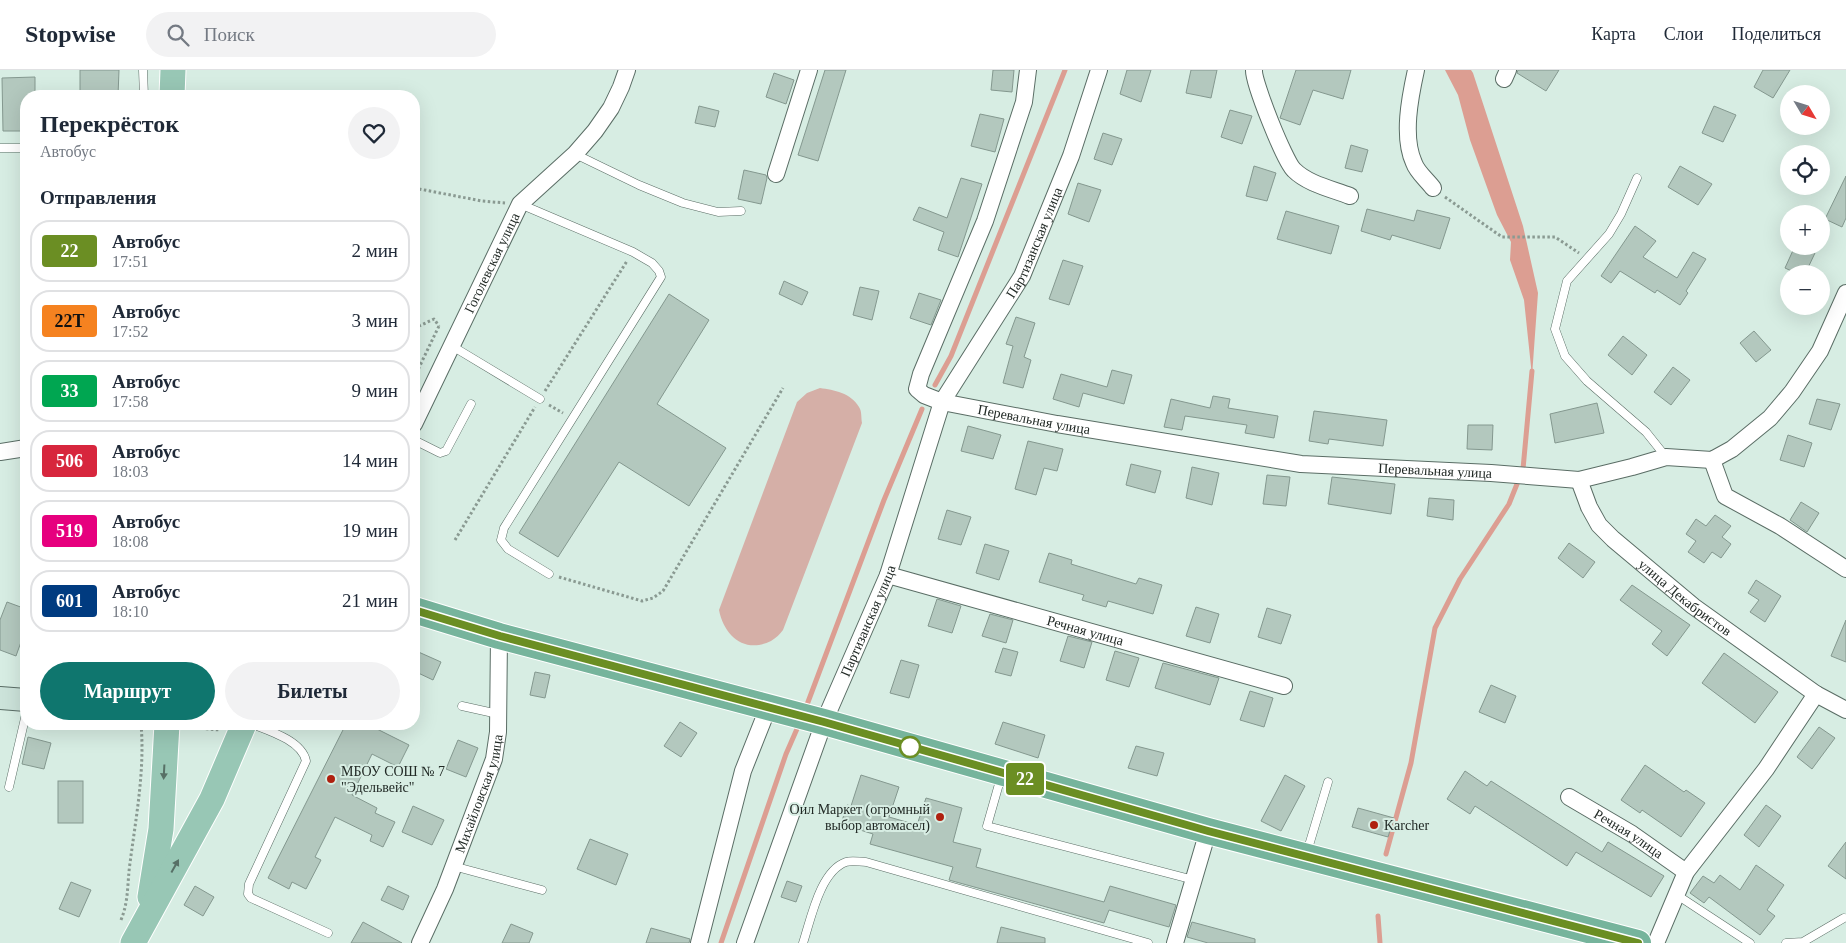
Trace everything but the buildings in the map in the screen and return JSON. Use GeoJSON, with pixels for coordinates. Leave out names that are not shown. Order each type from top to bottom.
{"type":"FeatureCollection","features":[{"type":"Feature","properties":{"kind":"highway"},"geometry":{"type":"LineString","coordinates":[[420,612],[500,636],[819,721],[1208,831],[1638,943]]}},
{"type":"Feature","properties":{"kind":"main road"},"geometry":{"type":"LineString","coordinates":[[172,90],[173,70]]}},
{"type":"Feature","properties":{"kind":"main road"},"geometry":{"type":"LineString","coordinates":[[0,698],[20,700]]}},
{"type":"Feature","properties":{"kind":"main road"},"geometry":{"type":"LineString","coordinates":[[129,935],[149,902],[156,864],[167,730]]}},
{"type":"Feature","properties":{"kind":"main road"},"geometry":{"type":"LineString","coordinates":[[129,935],[212,799],[241,730]]}},
{"type":"Feature","properties":{"kind":"street","name":"Гоголевская улица"},"geometry":{"type":"LineString","coordinates":[[420,412],[520,204],[575,154],[612,108],[627,70]]}},
{"type":"Feature","properties":{"kind":"street"},"geometry":{"type":"LineString","coordinates":[[776,174],[809,70]]}},
{"type":"Feature","properties":{"kind":"street"},"geometry":{"type":"LineString","coordinates":[[942,402],[924,395],[917,389],[921,374],[985,221],[1024,102],[1028,70]]}},
{"type":"Feature","properties":{"kind":"street","name":"Партизанская улица"},"geometry":{"type":"LineString","coordinates":[[745,943],[819,721],[888,575],[942,402],[1022,276],[1071,156],[1098,70]]}},
{"type":"Feature","properties":{"kind":"street"},"geometry":{"type":"LineString","coordinates":[[1254,70],[1253,76],[1265,109],[1293,170],[1316,184],[1350,196]]}},
{"type":"Feature","properties":{"kind":"street"},"geometry":{"type":"LineString","coordinates":[[1416,70],[1407,134],[1414,164],[1433,188]]}},
{"type":"Feature","properties":{"kind":"street"},"geometry":{"type":"LineString","coordinates":[[1846,293],[1820,351],[1792,392],[1770,418],[1732,449],[1712,460],[1725,496],[1780,526],[1846,569]]}},
{"type":"Feature","properties":{"kind":"street","name":"Перевальная улица"},"geometry":{"type":"LineString","coordinates":[[942,402],[1057,424],[1301,464],[1491,473],[1579,480],[1666,457],[1712,460]]}},
{"type":"Feature","properties":{"kind":"street"},"geometry":{"type":"LineString","coordinates":[[0,452],[20,449]]}},
{"type":"Feature","properties":{"kind":"street","name":"улица Декабристов"},"geometry":{"type":"LineString","coordinates":[[1579,480],[1589,507],[1599,525],[1613,539],[1693,606],[1816,694],[1846,710]]}},
{"type":"Feature","properties":{"kind":"street","name":"Речная улица"},"geometry":{"type":"LineString","coordinates":[[888,575],[1284,686]]}},
{"type":"Feature","properties":{"kind":"street","name":"Михайловская улица"},"geometry":{"type":"LineString","coordinates":[[420,943],[453,866],[494,759],[498,732],[500,636]]}},
{"type":"Feature","properties":{"kind":"street"},"geometry":{"type":"LineString","coordinates":[[1656,943],[1678,895],[1686,872],[1766,770],[1816,694]]}},
{"type":"Feature","properties":{"kind":"street"},"geometry":{"type":"LineString","coordinates":[[699,943],[744,771],[773,709]]}},
{"type":"Feature","properties":{"kind":"street","name":"Речная улица"},"geometry":{"type":"LineString","coordinates":[[1569,797],[1632,834],[1686,872]]}},
{"type":"Feature","properties":{"kind":"street"},"geometry":{"type":"LineString","coordinates":[[1176,943],[1208,831]]}},
{"type":"Feature","properties":{"kind":"lane"},"geometry":{"type":"LineString","coordinates":[[144,70],[144,90]]}},
{"type":"Feature","properties":{"kind":"lane"},"geometry":{"type":"LineString","coordinates":[[0,148],[20,148]]}},
{"type":"Feature","properties":{"kind":"lane"},"geometry":{"type":"LineString","coordinates":[[575,154],[639,185],[683,203],[718,212],[741,211]]}},
{"type":"Feature","properties":{"kind":"lane"},"geometry":{"type":"LineString","coordinates":[[1636,178],[1621,214],[1609,234],[1567,281],[1555,329],[1565,356],[1587,381],[1646,432],[1666,457]]}},
{"type":"Feature","properties":{"kind":"lane"},"geometry":{"type":"LineString","coordinates":[[520,204],[633,252],[652,263],[659,270],[661,277],[504,528],[501,540],[508,550],[549,574]]}},
{"type":"Feature","properties":{"kind":"lane"},"geometry":{"type":"LineString","coordinates":[[452,346],[540,399]]}},
{"type":"Feature","properties":{"kind":"lane"},"geometry":{"type":"LineString","coordinates":[[420,443],[440,452],[446,451],[470,404]]}},
{"type":"Feature","properties":{"kind":"lane"},"geometry":{"type":"LineString","coordinates":[[462,706],[498,714]]}},
{"type":"Feature","properties":{"kind":"lane"},"geometry":{"type":"LineString","coordinates":[[9,787],[22,730]]}},
{"type":"Feature","properties":{"kind":"lane"},"geometry":{"type":"LineString","coordinates":[[269,730],[298,746],[304,754],[306,761],[249,884],[248,894],[251,898],[328,933]]}},
{"type":"Feature","properties":{"kind":"lane"},"geometry":{"type":"LineString","coordinates":[[1002,772],[987,826],[1194,880]]}},
{"type":"Feature","properties":{"kind":"lane"},"geometry":{"type":"LineString","coordinates":[[1306,856],[1328,782]]}},
{"type":"Feature","properties":{"kind":"lane"},"geometry":{"type":"LineString","coordinates":[[803,943],[824,882],[834,868],[848,861],[866,862],[1148,943]]}},
{"type":"Feature","properties":{"kind":"lane"},"geometry":{"type":"LineString","coordinates":[[453,866],[542,890]]}},
{"type":"Feature","properties":{"kind":"lane"},"geometry":{"type":"LineString","coordinates":[[1678,895],[1750,943]]}},
{"type":"Feature","properties":{"kind":"lane"},"geometry":{"type":"LineString","coordinates":[[1786,943],[1803,942],[1844,918]]}},
{"type":"Feature","properties":{"kind":"path"},"geometry":{"type":"LineString","coordinates":[[1433,188],[1502,237],[1555,237],[1586,258]]}},
{"type":"Feature","properties":{"kind":"path"},"geometry":{"type":"LineString","coordinates":[[420,189],[482,201],[520,204]]}},
{"type":"Feature","properties":{"kind":"path"},"geometry":{"type":"LineString","coordinates":[[420,325],[434,318]]}},
{"type":"Feature","properties":{"kind":"path"},"geometry":{"type":"LineString","coordinates":[[420,366],[440,326]]}},
{"type":"Feature","properties":{"kind":"path"},"geometry":{"type":"LineString","coordinates":[[549,574],[642,601],[652,598],[662,591],[783,388]]}},
{"type":"Feature","properties":{"kind":"path"},"geometry":{"type":"LineString","coordinates":[[540,399],[572,419]]}},
{"type":"Feature","properties":{"kind":"path"},"geometry":{"type":"LineString","coordinates":[[129,935],[126,905],[139,795],[141,730]]}},
{"type":"Feature","properties":{"kind":"shaded area"},"geometry":{"type":"Polygon","coordinates":[[[1445,70],[1471,70],[1473,73],[1523,226],[1538,293],[1532,376],[1524,300],[1510,260],[1511,242],[1497,215],[1470,140],[1458,95],[1445,70]]]}},
{"type":"Feature","properties":{"kind":"shaded area"},"geometry":{"type":"Polygon","coordinates":[[[820,388],[836,391],[852,398],[860,409],[862,423],[783,630],[771,641],[753,645],[744,644],[731,635],[719,610],[797,402],[807,393],[820,388]]]}},
{"type":"Feature","properties":{"kind":"waterway"},"geometry":{"type":"LineString","coordinates":[[935,385],[951,356],[1065,70]]}},
{"type":"Feature","properties":{"kind":"waterway"},"geometry":{"type":"LineString","coordinates":[[1386,854],[1411,763],[1435,628],[1460,579],[1509,504],[1523,469],[1532,371]]}},
{"type":"Feature","properties":{"kind":"waterway"},"geometry":{"type":"LineString","coordinates":[[805,710],[884,500],[922,409]]}},
{"type":"Feature","properties":{"kind":"waterway"},"geometry":{"type":"LineString","coordinates":[[721,943],[786,754],[800,722]]}},
{"type":"Feature","properties":{"kind":"waterway"},"geometry":{"type":"LineString","coordinates":[[1378,916],[1380,943]]}},
{"type":"Feature","properties":{"kind":"bus line","name":"22"},"geometry":{"type":"LineString","coordinates":[[420,612],[500,636],[824,722],[1208,831],[1638,943]]}},
{"type":"Feature","properties":{"kind":"place","name":"МБОУ СОШ № 7 \"Эдельвейс\""},"geometry":{"type":"Point","coordinates":[331,779]}},
{"type":"Feature","properties":{"kind":"place","name":"Оил Маркет (огромный выбор автомасел)"},"geometry":{"type":"Point","coordinates":[940,817]}},
{"type":"Feature","properties":{"kind":"place","name":"Karcher"},"geometry":{"type":"Point","coordinates":[1374,825]}}]}
